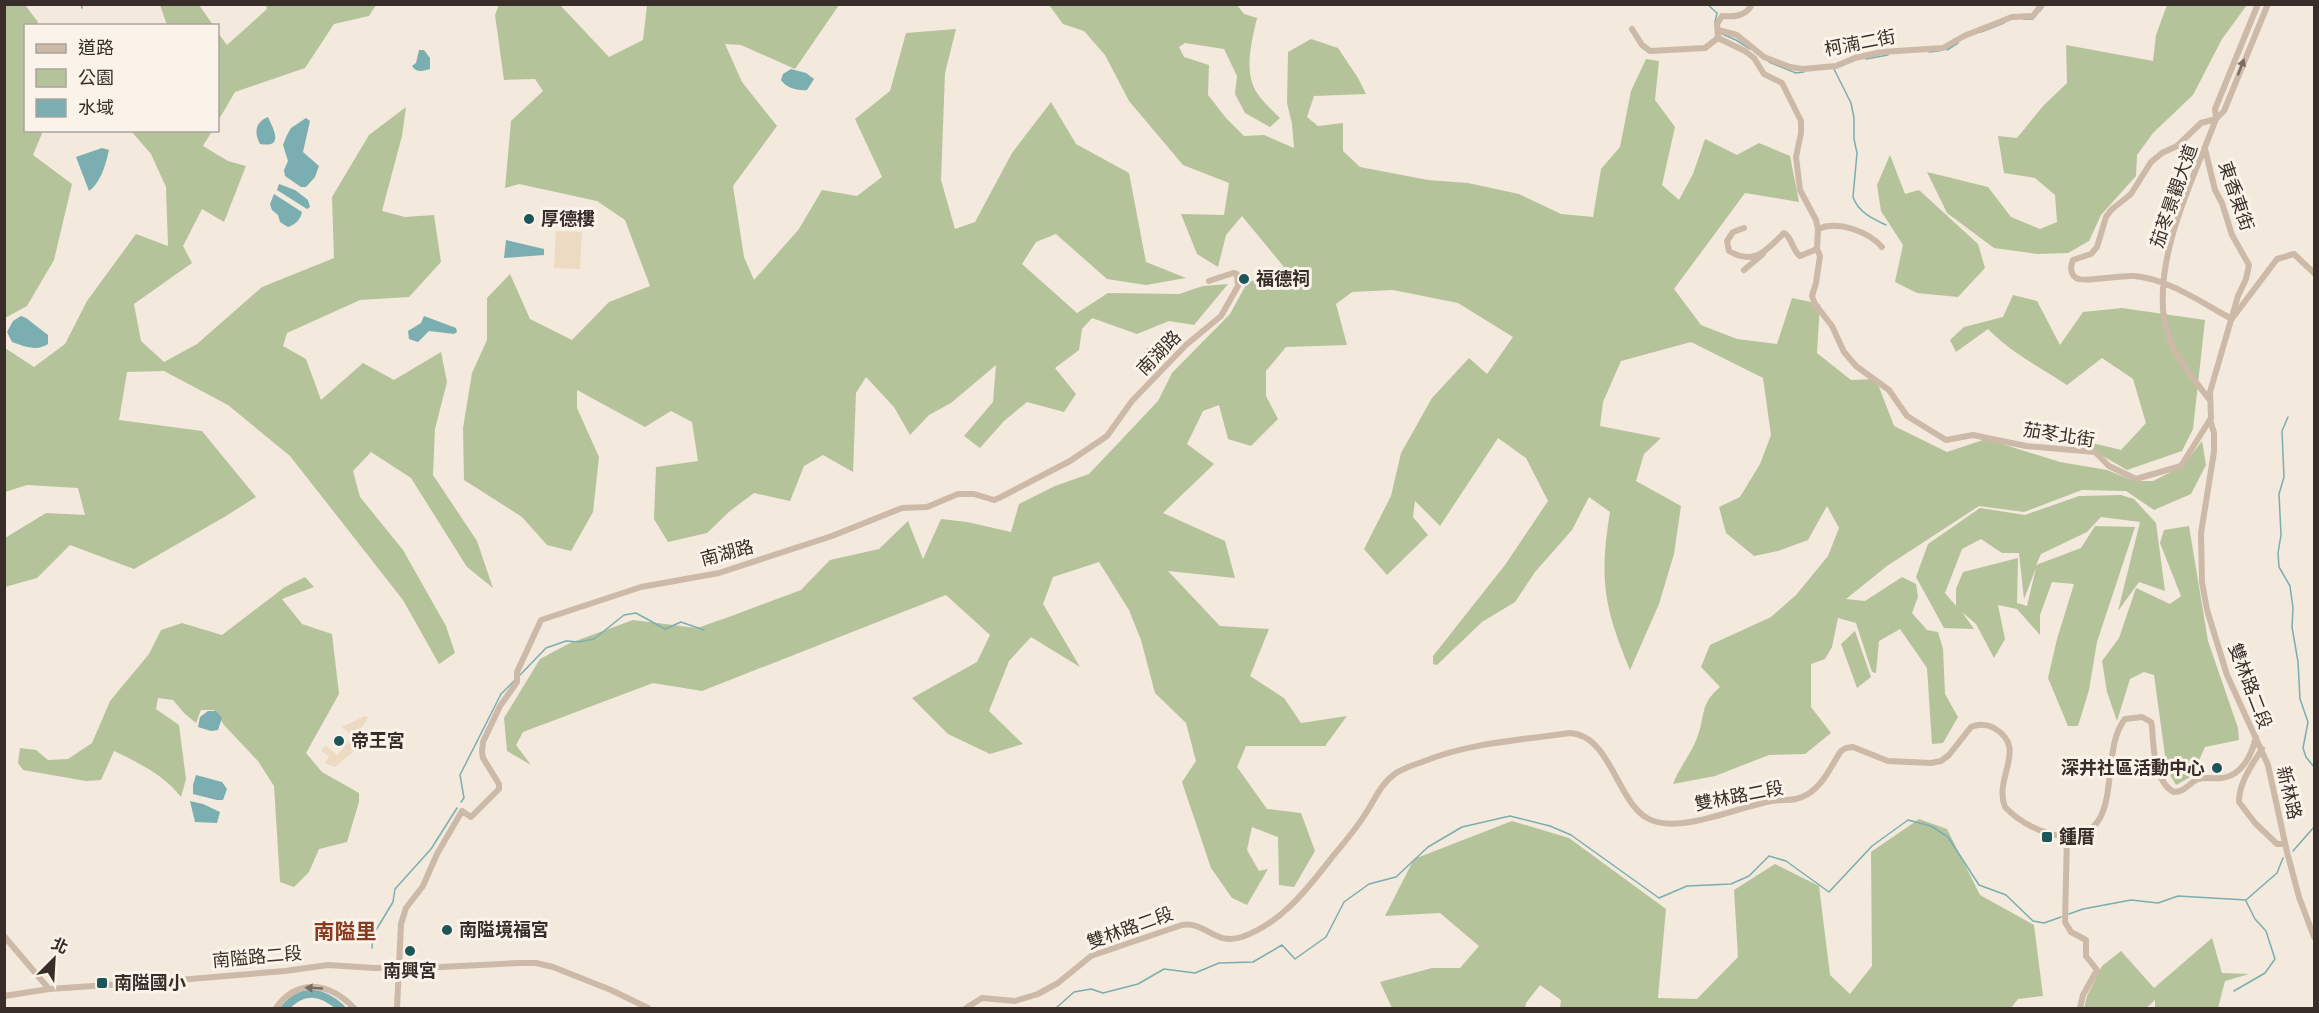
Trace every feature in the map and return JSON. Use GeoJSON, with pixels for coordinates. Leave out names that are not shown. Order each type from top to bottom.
{"type":"FeatureCollection","features":[{"type":"Feature","properties":{"kind":"street"},"geometry":{"type":"LineString","coordinates":[[1632,29],[1642,45],[1650,51],[1705,48],[1718,38],[1717,24],[1722,16],[1746,13],[1752,4]]}},
{"type":"Feature","properties":{"kind":"street","name":"柯湳二街"},"geometry":{"type":"LineString","coordinates":[[1718,30],[1737,35],[1764,57],[1790,67],[1803,69],[1836,66],[1855,58],[1882,52],[1943,48],[1964,36],[2012,17],[2033,16],[2042,4]]}},
{"type":"Feature","properties":{"kind":"street","name":"茄苳景觀大道"},"geometry":{"type":"LineString","coordinates":[[2216,119],[2215,109],[2258,4]]}},
{"type":"Feature","properties":{"kind":"street","name":"茄苳景觀大道"},"geometry":{"type":"LineString","coordinates":[[2209,399],[2187,372],[2164,321],[2163,283],[2176,224],[2216,119],[2224,111],[2268,4]]}},
{"type":"Feature","properties":{"kind":"street","name":"茄苳北街"},"geometry":{"type":"LineString","coordinates":[[1718,38],[1745,51],[1754,58],[1764,74],[1782,82],[1785,87],[1802,126],[1796,157],[1800,190],[1816,220],[1818,229],[1817,249],[1820,256],[1812,296],[1815,304],[1832,326],[1844,352],[1856,366],[1889,390],[1907,416],[1947,440],[1957,440],[1973,435],[2026,446],[2094,452],[2109,466],[2131,477],[2141,479],[2160,470],[2181,466],[2210,420]]}},
{"type":"Feature","properties":{"kind":"street"},"geometry":{"type":"LineString","coordinates":[[2216,119],[2201,123],[2177,146],[2162,153],[2151,162],[2131,194],[2106,217],[2097,247],[2091,254],[2071,262],[2073,275],[2080,280],[2124,275],[2147,278],[2163,283],[2232,319]]}},
{"type":"Feature","properties":{"kind":"street","name":"東香東街"},"geometry":{"type":"LineString","coordinates":[[2205,149],[2214,190],[2222,203],[2232,236],[2249,264],[2247,279],[2238,296],[2232,319]]}},
{"type":"Feature","properties":{"kind":"street"},"geometry":{"type":"LineString","coordinates":[[1818,229],[1825,226],[1852,228],[1877,241],[1882,247]]}},
{"type":"Feature","properties":{"kind":"street"},"geometry":{"type":"LineString","coordinates":[[1744,228],[1729,235],[1727,249],[1740,256],[1763,254]]}},
{"type":"Feature","properties":{"kind":"street"},"geometry":{"type":"LineString","coordinates":[[1744,270],[1784,233],[1800,256],[1817,249]]}},
{"type":"Feature","properties":{"kind":"street"},"geometry":{"type":"LineString","coordinates":[[2210,420],[2209,399],[2232,319],[2277,259],[2294,254],[2314,273]]}},
{"type":"Feature","properties":{"kind":"street","name":"南湖路"},"geometry":{"type":"LineString","coordinates":[[397,1008],[401,924],[406,908],[423,885],[437,854],[462,811],[471,817],[499,789],[499,784],[483,758],[483,742],[500,706],[517,682],[517,672],[541,620],[641,587],[719,573],[832,536],[902,508],[927,507],[957,494],[974,494],[993,500],[999,498],[1070,461],[1108,435],[1132,400],[1186,345],[1221,316],[1234,294],[1239,279],[1237,274],[1233,273],[1209,281]]}},
{"type":"Feature","properties":{"kind":"street","name":"雙林路二段"},"geometry":{"type":"LineString","coordinates":[[966,1008],[982,998],[1015,1001],[1038,994],[1058,983],[1091,956],[1182,925],[1197,926],[1216,937],[1227,940],[1261,928],[1302,895],[1363,818],[1387,780],[1400,770],[1448,751],[1570,734],[1581,735],[1591,742],[1608,764],[1640,813],[1653,821],[1669,823],[1720,816],[1771,801],[1797,800],[1819,785],[1845,748],[1853,747],[1888,761],[1931,763],[1941,761],[1949,756],[1971,727],[1984,725],[2004,735],[2010,744],[2007,770],[2001,788],[2005,807],[2036,830],[2050,834],[2081,835],[2090,831],[2108,795],[2111,757],[2125,719],[2142,717],[2151,722],[2154,751],[2167,789],[2180,792],[2198,779],[2226,778],[2236,773],[2252,752],[2256,737],[2227,675],[2207,610],[2202,582],[2201,533],[2214,449],[2214,433],[2210,420]]}},
{"type":"Feature","properties":{"kind":"street","name":"新林路"},"geometry":{"type":"LineString","coordinates":[[2256,737],[2262,749],[2276,798],[2299,897],[2314,938]]}},
{"type":"Feature","properties":{"kind":"street","name":"新林路"},"geometry":{"type":"LineString","coordinates":[[2262,749],[2241,787],[2239,802],[2255,824],[2277,844],[2285,844]]}},
{"type":"Feature","properties":{"kind":"street"},"geometry":{"type":"LineString","coordinates":[[2067,836],[2068,880],[2064,912],[2066,922],[2071,932],[2086,940],[2086,956],[2097,970],[2083,995],[2080,1008]]}},
{"type":"Feature","properties":{"kind":"street"},"geometry":{"type":"LineString","coordinates":[[4,936],[49,988]]}},
{"type":"Feature","properties":{"kind":"street","name":"南隘路二段"},"geometry":{"type":"LineString","coordinates":[[4,996],[49,988],[166,981],[328,965],[400,967],[536,963],[553,967],[611,990],[648,1008]]}},
{"type":"Feature","properties":{"kind":"street"},"geometry":{"type":"LineString","coordinates":[[276,1008],[292,992],[303,987],[314,986],[336,993],[354,1008]]}},
{"type":"Feature","properties":{"kind":"green space"},"geometry":{"type":"Polygon","coordinates":[[[5,4],[25,5],[38,22],[37,24],[24,24],[24,132],[43,132],[33,155],[72,184],[54,260],[27,306],[5,318],[5,4]]]}},
{"type":"Feature","properties":{"kind":"green space"},"geometry":{"type":"Polygon","coordinates":[[[160,5],[199,5],[212,24],[167,24],[160,5]]]}},
{"type":"Feature","properties":{"kind":"green space"},"geometry":{"type":"Polygon","coordinates":[[[266,5],[376,5],[369,16],[334,24],[305,68],[235,92],[219,119],[219,34],[227,45],[267,9],[266,5]]]}},
{"type":"Feature","properties":{"kind":"green space"},"geometry":{"type":"Polygon","coordinates":[[[499,5],[560,5],[609,57],[643,40],[647,5],[839,5],[795,69],[741,45],[725,44],[742,82],[777,126],[733,186],[744,257],[754,280],[799,229],[822,190],[857,196],[882,177],[855,119],[890,91],[906,33],[956,29],[945,73],[941,180],[955,229],[975,222],[1012,153],[1051,102],[1076,144],[1129,173],[1146,262],[1186,278],[1146,285],[1107,279],[1056,234],[1036,242],[1022,264],[1077,313],[1108,293],[1179,294],[1203,286],[1228,284],[1194,325],[1169,321],[1137,334],[1092,318],[1082,329],[1079,350],[1055,368],[1076,394],[1064,412],[1027,402],[1004,421],[980,448],[964,436],[993,402],[996,365],[951,403],[929,415],[910,435],[894,407],[866,377],[856,393],[853,472],[823,455],[804,466],[790,501],[754,493],[730,511],[707,533],[668,542],[654,519],[656,467],[698,461],[692,422],[671,411],[645,427],[577,390],[577,408],[599,457],[593,512],[571,551],[547,545],[522,517],[464,480],[463,428],[472,373],[487,340],[487,298],[510,274],[530,319],[572,340],[609,302],[650,286],[625,220],[597,201],[519,184],[505,188],[511,121],[543,91],[535,79],[504,80],[495,15],[499,5]]]}},
{"type":"Feature","properties":{"kind":"green space"},"geometry":{"type":"Polygon","coordinates":[[[1049,5],[1237,5],[1244,14],[1257,18],[1250,56],[1250,75],[1257,93],[1280,118],[1270,127],[1245,113],[1235,94],[1237,76],[1224,49],[1185,43],[1179,47],[1184,57],[1209,65],[1208,95],[1244,136],[1264,135],[1294,148],[1287,103],[1288,52],[1311,39],[1338,48],[1366,94],[1314,96],[1307,117],[1318,126],[1343,123],[1343,151],[1360,167],[1428,180],[1468,183],[1519,194],[1561,214],[1593,217],[1601,169],[1620,147],[1631,91],[1646,59],[1659,61],[1655,100],[1675,127],[1662,185],[1679,200],[1693,174],[1705,139],[1737,155],[1759,143],[1790,156],[1799,202],[1745,193],[1674,289],[1701,325],[1737,339],[1777,344],[1792,298],[1820,304],[1817,353],[1851,380],[1876,379],[1894,426],[1947,452],[1986,439],[2060,462],[2107,470],[2134,481],[2153,481],[2183,466],[2202,441],[2206,465],[2191,494],[2154,510],[2126,491],[2082,490],[2024,512],[1979,506],[1887,566],[1846,599],[1865,601],[1902,577],[1916,584],[1918,597],[1912,613],[1927,630],[1938,632],[1943,649],[1945,694],[1958,717],[1943,743],[1932,744],[1927,668],[1900,629],[1879,641],[1876,673],[1872,672],[1856,623],[1838,618],[1832,647],[1825,659],[1811,664],[1811,707],[1831,733],[1805,754],[1769,755],[1715,776],[1673,784],[1692,750],[1706,705],[1713,693],[1720,687],[1701,667],[1710,645],[1771,617],[1796,595],[1828,556],[1839,528],[1827,506],[1808,540],[1778,551],[1754,556],[1726,533],[1719,507],[1740,497],[1760,464],[1771,435],[1763,378],[1691,342],[1621,361],[1603,402],[1600,426],[1661,438],[1644,454],[1636,481],[1681,506],[1674,554],[1659,604],[1630,670],[1614,628],[1606,593],[1605,557],[1610,512],[1589,497],[1572,530],[1535,572],[1515,602],[1482,622],[1437,665],[1433,664],[1433,656],[1505,565],[1548,501],[1526,458],[1498,438],[1440,526],[1415,501],[1413,517],[1428,535],[1387,575],[1364,549],[1391,496],[1401,453],[1432,398],[1469,358],[1487,374],[1513,337],[1458,303],[1393,290],[1352,292],[1336,304],[1347,345],[1286,347],[1266,371],[1266,396],[1278,419],[1251,446],[1228,439],[1219,405],[1203,411],[1187,444],[1214,464],[1163,513],[1225,541],[1235,578],[1168,571],[1220,626],[1269,629],[1250,676],[1284,698],[1301,723],[1347,716],[1325,746],[1246,746],[1237,767],[1267,809],[1301,813],[1315,851],[1294,887],[1279,885],[1278,837],[1252,827],[1247,850],[1259,871],[1268,869],[1247,905],[1232,898],[1211,868],[1182,782],[1196,761],[1186,723],[1155,693],[1141,640],[1129,610],[1099,562],[1053,577],[1043,604],[1080,667],[1031,637],[1009,661],[989,711],[1023,744],[990,754],[948,734],[912,698],[977,662],[990,635],[946,595],[702,691],[653,683],[523,732],[516,745],[531,765],[507,751],[504,718],[540,659],[570,643],[633,620],[697,628],[726,618],[801,590],[830,560],[879,549],[908,521],[923,559],[941,519],[1011,532],[1019,504],[1055,486],[1089,474],[1158,401],[1172,373],[1230,314],[1247,283],[1284,267],[1242,216],[1226,235],[1218,267],[1197,254],[1181,214],[1224,215],[1229,183],[1183,165],[1129,101],[1105,55],[1084,31],[1063,24],[1049,5]]]}},
{"type":"Feature","properties":{"kind":"green space"},"geometry":{"type":"Polygon","coordinates":[[[2167,5],[2247,5],[2222,39],[2193,95],[2153,133],[2137,155],[2136,176],[2101,215],[2089,241],[2068,253],[2038,254],[1994,248],[1947,213],[1927,172],[1988,187],[2011,217],[2040,229],[2057,222],[2055,195],[2035,178],[2004,173],[1998,136],[2017,138],[2043,106],[2067,83],[2066,45],[2153,61],[2156,35],[2167,5]]]}},
{"type":"Feature","properties":{"kind":"green space"},"geometry":{"type":"Polygon","coordinates":[[[406,107],[402,136],[382,211],[405,217],[434,215],[441,262],[409,297],[360,300],[287,333],[283,346],[306,359],[321,400],[363,363],[394,380],[441,352],[447,382],[435,429],[433,475],[477,541],[493,588],[467,567],[411,478],[371,452],[353,471],[360,497],[403,550],[446,626],[455,653],[439,664],[403,600],[290,456],[228,405],[164,371],[127,372],[119,420],[202,431],[256,497],[134,569],[70,545],[37,578],[5,587],[5,538],[46,513],[85,515],[78,488],[27,485],[5,492],[5,348],[34,367],[65,344],[87,301],[136,234],[168,246],[166,187],[151,154],[132,132],[211,132],[203,146],[228,161],[246,166],[224,222],[202,209],[183,246],[192,263],[134,304],[141,341],[164,362],[197,344],[262,287],[334,258],[332,197],[369,135],[406,107]]]}},
{"type":"Feature","properties":{"kind":"green space"},"geometry":{"type":"Polygon","coordinates":[[[1890,155],[1905,194],[1919,190],[1978,244],[1985,268],[1958,297],[1917,293],[1895,282],[1903,245],[1881,211],[1877,185],[1890,155]]]}},
{"type":"Feature","properties":{"kind":"green space"},"geometry":{"type":"Polygon","coordinates":[[[2013,295],[2037,301],[2060,345],[2083,312],[2122,308],[2205,320],[2193,429],[2182,451],[2127,470],[2089,448],[2058,443],[2060,439],[2076,439],[2121,450],[2146,423],[2133,379],[2102,358],[2067,385],[2016,352],[1988,329],[1956,352],[1950,340],[1964,327],[2003,317],[2013,295]]]}},
{"type":"Feature","properties":{"kind":"green space"},"geometry":{"type":"Polygon","coordinates":[[[2121,495],[2134,499],[2156,523],[2165,591],[2139,582],[2118,611],[2140,522],[2101,517],[2087,532],[2041,554],[2036,565],[2081,548],[2095,526],[2135,527],[2097,642],[2089,690],[2078,726],[2068,726],[2048,678],[2074,584],[2052,582],[2040,615],[2040,635],[2017,609],[1998,605],[2005,639],[1994,658],[1976,624],[1962,612],[1974,629],[1944,628],[1916,577],[1928,544],[1980,508],[2025,515],[2079,496],[2121,495]],[[1981,539],[1962,549],[1945,593],[1956,606],[1956,589],[1963,572],[2018,558],[2017,603],[2027,606],[2036,568],[2024,599],[2019,553],[2002,553],[1981,539]]]}},
{"type":"Feature","properties":{"kind":"green space"},"geometry":{"type":"Polygon","coordinates":[[[2189,526],[2208,641],[2238,728],[2239,740],[2205,747],[2192,776],[2176,785],[2167,770],[2154,675],[2144,672],[2130,679],[2117,721],[2107,692],[2102,661],[2119,638],[2136,588],[2170,604],[2181,596],[2160,543],[2164,530],[2189,526]]]}},
{"type":"Feature","properties":{"kind":"green space"},"geometry":{"type":"Polygon","coordinates":[[[305,577],[314,587],[282,599],[302,624],[332,634],[339,694],[306,753],[322,772],[359,793],[359,802],[347,842],[319,849],[309,872],[294,887],[280,882],[274,786],[258,761],[224,725],[214,710],[201,710],[196,723],[173,700],[158,698],[156,709],[179,725],[186,779],[181,797],[159,776],[114,751],[101,780],[86,781],[23,770],[18,763],[20,748],[36,750],[48,760],[68,759],[92,743],[110,701],[149,654],[161,630],[182,623],[222,635],[285,587],[305,577]]]}},
{"type":"Feature","properties":{"kind":"green space"},"geometry":{"type":"Polygon","coordinates":[[[1855,631],[1871,677],[1857,688],[1841,644],[1855,631]]]}},
{"type":"Feature","properties":{"kind":"green space"},"geometry":{"type":"Polygon","coordinates":[[[1919,819],[1947,829],[1980,895],[2034,925],[2043,996],[2018,999],[2011,1008],[1560,1008],[1561,1000],[1540,985],[1526,1003],[1525,1008],[1392,1008],[1380,982],[1432,968],[1460,968],[1479,946],[1440,913],[1385,916],[1414,859],[1512,821],[1569,838],[1666,909],[1658,998],[1697,999],[1738,957],[1734,890],[1775,864],[1819,886],[1830,975],[1850,994],[1872,966],[1871,852],[1919,819]]]}},
{"type":"Feature","properties":{"kind":"green space"},"geometry":{"type":"Polygon","coordinates":[[[2212,938],[2222,973],[2249,974],[2225,981],[2218,1008],[2155,1008],[2155,1000],[2146,1008],[2084,1008],[2087,996],[2102,966],[2121,951],[2154,988],[2212,938]]]}},
{"type":"Feature","properties":{"kind":"shaded area"},"geometry":{"type":"Polygon","coordinates":[[[556,231],[582,232],[580,269],[554,268],[556,231]]]}},
{"type":"Feature","properties":{"kind":"shaded area"},"geometry":{"type":"Polygon","coordinates":[[[365,716],[368,718],[357,735],[353,752],[335,767],[325,763],[329,756],[321,751],[325,745],[337,755],[353,737],[342,727],[365,716]]]}},
{"type":"Feature","properties":{"kind":"water"},"geometry":{"type":"Polygon","coordinates":[[[419,50],[424,50],[430,58],[430,69],[418,71],[412,66],[416,63],[419,50]]]}},
{"type":"Feature","properties":{"kind":"water"},"geometry":{"type":"Polygon","coordinates":[[[791,69],[806,73],[814,79],[807,90],[792,88],[781,80],[783,74],[791,69]]]}},
{"type":"Feature","properties":{"kind":"water"},"geometry":{"type":"Polygon","coordinates":[[[268,117],[275,141],[267,145],[260,144],[257,128],[260,122],[268,117]]]}},
{"type":"Feature","properties":{"kind":"water"},"geometry":{"type":"Polygon","coordinates":[[[306,118],[310,121],[303,152],[319,166],[315,177],[306,187],[301,187],[285,176],[284,170],[288,161],[283,145],[291,128],[306,118]]]}},
{"type":"Feature","properties":{"kind":"water"},"geometry":{"type":"Polygon","coordinates":[[[102,148],[109,150],[106,161],[100,178],[89,191],[76,157],[102,148]]]}},
{"type":"Feature","properties":{"kind":"water"},"geometry":{"type":"Polygon","coordinates":[[[279,184],[295,190],[308,200],[310,207],[307,209],[277,190],[279,184]]]}},
{"type":"Feature","properties":{"kind":"water"},"geometry":{"type":"Polygon","coordinates":[[[274,194],[302,212],[293,225],[288,227],[280,222],[278,215],[272,210],[270,204],[274,194]]]}},
{"type":"Feature","properties":{"kind":"water"},"geometry":{"type":"Polygon","coordinates":[[[506,240],[544,249],[544,255],[504,258],[506,240]]]}},
{"type":"Feature","properties":{"kind":"water"},"geometry":{"type":"Polygon","coordinates":[[[21,316],[48,335],[48,344],[34,348],[12,342],[7,332],[13,321],[21,316]]]}},
{"type":"Feature","properties":{"kind":"water"},"geometry":{"type":"Polygon","coordinates":[[[424,316],[456,328],[457,332],[454,334],[429,331],[418,342],[409,339],[408,331],[421,323],[424,316]]]}},
{"type":"Feature","properties":{"kind":"water"},"geometry":{"type":"Polygon","coordinates":[[[1147,348],[1155,348],[1163,361],[1158,366],[1148,364],[1144,353],[1147,348]]]}},
{"type":"Feature","properties":{"kind":"water"},"geometry":{"type":"Polygon","coordinates":[[[208,711],[216,711],[222,718],[218,730],[211,731],[198,727],[200,717],[208,711]]]}},
{"type":"Feature","properties":{"kind":"water"},"geometry":{"type":"Polygon","coordinates":[[[196,775],[222,782],[227,789],[223,800],[193,794],[196,775]]]}},
{"type":"Feature","properties":{"kind":"water"},"geometry":{"type":"Polygon","coordinates":[[[190,801],[220,812],[217,823],[195,822],[190,801]]]}},
{"type":"Feature","properties":{"kind":"waterway"},"geometry":{"type":"LineString","coordinates":[[81,4],[82,8]]}},
{"type":"Feature","properties":{"kind":"waterway"},"geometry":{"type":"LineString","coordinates":[[1707,4],[1717,13],[1715,22]]}},
{"type":"Feature","properties":{"kind":"waterway"},"geometry":{"type":"LineString","coordinates":[[2040,11],[2045,4]]}},
{"type":"Feature","properties":{"kind":"waterway"},"geometry":{"type":"LineString","coordinates":[[2023,19],[2033,19]]}},
{"type":"Feature","properties":{"kind":"waterway"},"geometry":{"type":"LineString","coordinates":[[1981,32],[2004,23]]}},
{"type":"Feature","properties":{"kind":"waterway"},"geometry":{"type":"LineString","coordinates":[[1720,33],[1750,49]]}},
{"type":"Feature","properties":{"kind":"waterway"},"geometry":{"type":"LineString","coordinates":[[1947,50],[1958,43]]}},
{"type":"Feature","properties":{"kind":"waterway"},"geometry":{"type":"LineString","coordinates":[[1929,52],[1939,51]]}},
{"type":"Feature","properties":{"kind":"waterway"},"geometry":{"type":"LineString","coordinates":[[1866,59],[1888,55]]}},
{"type":"Feature","properties":{"kind":"waterway"},"geometry":{"type":"LineString","coordinates":[[1769,62],[1796,73],[1804,72]]}},
{"type":"Feature","properties":{"kind":"waterway"},"geometry":{"type":"LineString","coordinates":[[1834,69],[1851,103],[1854,118],[1857,153],[1853,197],[1862,211],[1886,225]]}},
{"type":"Feature","properties":{"kind":"waterway"},"geometry":{"type":"LineString","coordinates":[[2288,417],[2282,431],[2284,477],[2279,494],[2281,535],[2278,553],[2279,567],[2290,586],[2300,699],[2308,722],[2303,748],[2306,757],[2314,767]]}},
{"type":"Feature","properties":{"kind":"waterway"},"geometry":{"type":"LineString","coordinates":[[520,675],[546,648],[566,641],[579,642],[594,639],[624,615],[636,613],[665,629],[681,622],[704,630]]}},
{"type":"Feature","properties":{"kind":"waterway"},"geometry":{"type":"LineString","coordinates":[[461,802],[464,798],[460,775],[501,694],[514,681]]}},
{"type":"Feature","properties":{"kind":"waterway"},"geometry":{"type":"LineString","coordinates":[[372,948],[373,935],[393,902],[395,889],[431,849],[457,808]]}},
{"type":"Feature","properties":{"kind":"waterway"},"geometry":{"type":"LineString","coordinates":[[1056,1008],[1074,992],[1091,989],[1103,993],[1138,984],[1164,969],[1195,973],[1219,963],[1253,962],[1282,945],[1295,959],[1326,937],[1344,902],[1369,884],[1396,877],[1428,847],[1462,827],[1510,816],[1550,826],[1571,835],[1659,898],[1687,886],[1731,884],[1749,876],[1769,856],[1786,861],[1829,892],[1872,846],[1908,820],[1931,826],[1948,837],[1979,885],[2006,895],[2033,921],[2044,923],[2061,917]]}},
{"type":"Feature","properties":{"kind":"waterway"},"geometry":{"type":"LineString","coordinates":[[2293,851],[2314,827]]}},
{"type":"Feature","properties":{"kind":"waterway"},"geometry":{"type":"LineString","coordinates":[[2069,914],[2131,900],[2158,903],[2178,896],[2246,900],[2277,873],[2283,858]]}},
{"type":"Feature","properties":{"kind":"waterway"},"geometry":{"type":"LineString","coordinates":[[2234,991],[2265,973],[2275,959],[2266,931],[2255,919],[2246,901]]}},
{"type":"Feature","properties":{"kind":"waterway"},"geometry":{"type":"LineString","coordinates":[[285,1008],[292,1001],[306,994],[320,995],[341,1008]]}},
{"type":"Feature","properties":{"kind":"place","name":"厚德樓"},"geometry":{"type":"Point","coordinates":[529,219]}},
{"type":"Feature","properties":{"kind":"place","name":"福德祠"},"geometry":{"type":"Point","coordinates":[1244,279]}},
{"type":"Feature","properties":{"kind":"place","name":"帝王宮"},"geometry":{"type":"Point","coordinates":[339,741]}},
{"type":"Feature","properties":{"kind":"place","name":"深井社區活動中心"},"geometry":{"type":"Point","coordinates":[2217,768]}},
{"type":"Feature","properties":{"kind":"place","name":"鍾厝"},"geometry":{"type":"Point","coordinates":[2047,837]}},
{"type":"Feature","properties":{"kind":"place","name":"南隘境福宮"},"geometry":{"type":"Point","coordinates":[447,930]}},
{"type":"Feature","properties":{"kind":"place","name":"南興宮"},"geometry":{"type":"Point","coordinates":[410,951]}},
{"type":"Feature","properties":{"kind":"place","name":"南隘國小"},"geometry":{"type":"Point","coordinates":[102,983]}},
{"type":"Feature","properties":{"kind":"district","name":"南隘里"},"geometry":{"type":"Point","coordinates":[345,932]}}]}
